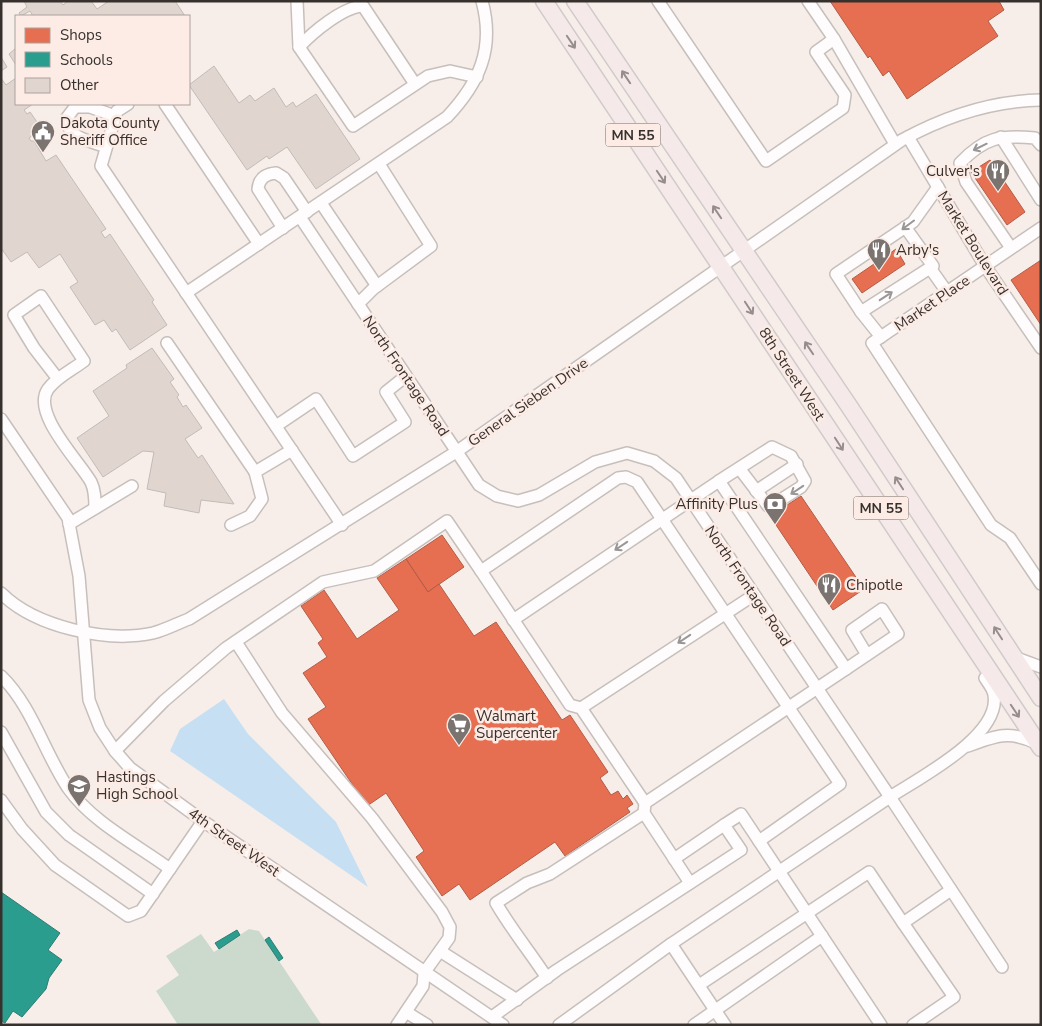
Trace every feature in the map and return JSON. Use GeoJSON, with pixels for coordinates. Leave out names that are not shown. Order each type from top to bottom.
{"type":"FeatureCollection","features":[{"type":"Feature","properties":{"kind":"highway","name":"8th Street West"},"geometry":{"type":"LineString","coordinates":[[544,1],[1039,746]]}},
{"type":"Feature","properties":{"kind":"highway","name":"8th Street West"},"geometry":{"type":"LineString","coordinates":[[575,1],[849,406],[1038,693]]}},
{"type":"Feature","properties":{"kind":"street"},"geometry":{"type":"LineString","coordinates":[[297,1],[299,47],[353,126],[428,76],[450,71],[477,77]]}},
{"type":"Feature","properties":{"kind":"street"},"geometry":{"type":"LineString","coordinates":[[186,293],[447,117],[467,96],[477,77],[484,56],[487,32],[482,1]]}},
{"type":"Feature","properties":{"kind":"street"},"geometry":{"type":"LineString","coordinates":[[658,1],[766,160],[843,108],[845,95],[816,52],[834,39]]}},
{"type":"Feature","properties":{"kind":"street"},"geometry":{"type":"LineString","coordinates":[[808,1],[834,39],[895,144]]}},
{"type":"Feature","properties":{"kind":"street"},"geometry":{"type":"LineString","coordinates":[[299,47],[308,38],[352,7],[363,6],[415,84]]}},
{"type":"Feature","properties":{"kind":"street","name":"General Sieben Drive"},"geometry":{"type":"LineString","coordinates":[[1,593],[40,619],[82,632],[126,635],[154,633],[189,619],[456,452],[722,268],[895,144],[950,118],[980,109],[1041,100]]}},
{"type":"Feature","properties":{"kind":"street"},"geometry":{"type":"LineString","coordinates":[[126,105],[117,111],[101,166],[342,524]]}},
{"type":"Feature","properties":{"kind":"street"},"geometry":{"type":"LineString","coordinates":[[166,105],[259,244]]}},
{"type":"Feature","properties":{"kind":"street"},"geometry":{"type":"LineString","coordinates":[[106,147],[73,134],[67,127],[66,119],[76,106],[90,107],[116,116]]}},
{"type":"Feature","properties":{"kind":"street"},"geometry":{"type":"LineString","coordinates":[[1011,248],[966,182],[960,163],[973,150],[1005,135],[1035,138],[1041,144]]}},
{"type":"Feature","properties":{"kind":"street","name":"Market Boulevard"},"geometry":{"type":"LineString","coordinates":[[908,137],[985,266],[1041,348]]}},
{"type":"Feature","properties":{"kind":"street"},"geometry":{"type":"LineString","coordinates":[[1001,137],[1041,200]]}},
{"type":"Feature","properties":{"kind":"street"},"geometry":{"type":"LineString","coordinates":[[358,304],[377,286],[431,246],[379,164]]}},
{"type":"Feature","properties":{"kind":"street","name":"North Frontage Road"},"geometry":{"type":"LineString","coordinates":[[283,228],[258,189],[262,178],[269,174],[276,173],[284,178],[358,304],[479,486],[497,496],[518,501],[539,495],[595,462],[627,452],[654,461],[676,478],[1002,967]]}},
{"type":"Feature","properties":{"kind":"street"},"geometry":{"type":"LineString","coordinates":[[938,187],[916,219],[836,274],[991,525],[1010,538],[1041,584]]}},
{"type":"Feature","properties":{"kind":"street"},"geometry":{"type":"LineString","coordinates":[[321,203],[377,286]]}},
{"type":"Feature","properties":{"kind":"street"},"geometry":{"type":"LineString","coordinates":[[861,312],[933,266],[906,227]]}},
{"type":"Feature","properties":{"kind":"street","name":"Market Place"},"geometry":{"type":"LineString","coordinates":[[877,340],[1041,228]]}},
{"type":"Feature","properties":{"kind":"street"},"geometry":{"type":"LineString","coordinates":[[930,268],[947,292]]}},
{"type":"Feature","properties":{"kind":"street"},"geometry":{"type":"LineString","coordinates":[[58,379],[34,348],[14,315],[41,296],[84,361],[58,379],[47,390],[44,408],[50,422],[92,483],[95,508]]}},
{"type":"Feature","properties":{"kind":"street"},"geometry":{"type":"LineString","coordinates":[[167,343],[255,472],[262,500],[250,516],[231,524]]}},
{"type":"Feature","properties":{"kind":"street"},"geometry":{"type":"LineString","coordinates":[[276,426],[316,399],[353,456],[405,422],[386,392],[406,376]]}},
{"type":"Feature","properties":{"kind":"street"},"geometry":{"type":"LineString","coordinates":[[1,420],[68,518],[70,524],[132,486]]}},
{"type":"Feature","properties":{"kind":"street"},"geometry":{"type":"LineString","coordinates":[[513,620],[661,518],[772,446],[785,452],[796,464],[805,481],[804,485],[772,506],[764,504],[739,468]]}},
{"type":"Feature","properties":{"kind":"street"},"geometry":{"type":"LineString","coordinates":[[255,472],[292,450]]}},
{"type":"Feature","properties":{"kind":"street"},"geometry":{"type":"LineString","coordinates":[[756,491],[796,464]]}},
{"type":"Feature","properties":{"kind":"street"},"geometry":{"type":"LineString","coordinates":[[481,571],[618,478],[626,477],[637,482],[840,784],[759,842]]}},
{"type":"Feature","properties":{"kind":"street"},"geometry":{"type":"LineString","coordinates":[[719,481],[846,669]]}},
{"type":"Feature","properties":{"kind":"street"},"geometry":{"type":"LineString","coordinates":[[559,1025],[672,944],[966,746],[987,722],[994,703],[992,689],[908,561],[870,491]]}},
{"type":"Feature","properties":{"kind":"street"},"geometry":{"type":"LineString","coordinates":[[114,751],[199,669],[236,642],[323,582],[374,571],[447,521],[570,705],[581,708],[690,883]]}},
{"type":"Feature","properties":{"kind":"street","name":"4th Street West"},"geometry":{"type":"LineString","coordinates":[[70,524],[79,576],[82,632],[89,700],[100,728],[114,751],[130,768],[203,821],[503,1025]]}},
{"type":"Feature","properties":{"kind":"street"},"geometry":{"type":"LineString","coordinates":[[581,708],[724,612],[754,595]]}},
{"type":"Feature","properties":{"kind":"street"},"geometry":{"type":"LineString","coordinates":[[236,642],[282,714],[372,818],[442,912],[450,927],[450,938],[424,973],[422,986],[397,1025]]}},
{"type":"Feature","properties":{"kind":"street"},"geometry":{"type":"LineString","coordinates":[[547,978],[531,952],[512,931],[496,903],[527,883],[550,874],[788,707],[867,655]]}},
{"type":"Feature","properties":{"kind":"street"},"geometry":{"type":"LineString","coordinates":[[1014,657],[1041,667]]}},
{"type":"Feature","properties":{"kind":"street"},"geometry":{"type":"LineString","coordinates":[[1,676],[29,714],[51,759],[69,789],[92,813],[170,869]]}},
{"type":"Feature","properties":{"kind":"street"},"geometry":{"type":"LineString","coordinates":[[1,732],[46,812],[69,835],[153,894]]}},
{"type":"Feature","properties":{"kind":"street"},"geometry":{"type":"LineString","coordinates":[[966,746],[1004,735],[1022,736],[1039,746]]}},
{"type":"Feature","properties":{"kind":"street"},"geometry":{"type":"LineString","coordinates":[[1,800],[22,829],[55,864],[122,914],[128,916],[135,915],[141,911],[203,821]]}},
{"type":"Feature","properties":{"kind":"street"},"geometry":{"type":"LineString","coordinates":[[674,859],[741,814],[881,1025]]}},
{"type":"Feature","properties":{"kind":"street"},"geometry":{"type":"LineString","coordinates":[[492,1017],[547,978],[741,850],[724,825]]}},
{"type":"Feature","properties":{"kind":"street"},"geometry":{"type":"LineString","coordinates":[[699,985],[868,872],[954,997],[914,1025]]}},
{"type":"Feature","properties":{"kind":"street"},"geometry":{"type":"LineString","coordinates":[[903,922],[951,890]]}},
{"type":"Feature","properties":{"kind":"street"},"geometry":{"type":"LineString","coordinates":[[694,1025],[822,936]]}},
{"type":"Feature","properties":{"kind":"street"},"geometry":{"type":"LineString","coordinates":[[672,944],[726,1025]]}},
{"type":"Feature","properties":{"kind":"street"},"geometry":{"type":"LineString","coordinates":[[440,951],[517,1000]]}},
{"type":"Feature","properties":{"kind":"street"},"geometry":{"type":"LineString","coordinates":[[406,1012],[427,1025]]}},
{"type":"Feature","properties":{"kind":"green space"},"geometry":{"type":"Polygon","coordinates":[[[249,929],[259,931],[321,1024],[178,1025],[156,991],[179,975],[166,956],[201,934],[214,952],[249,929]]]}},
{"type":"Feature","properties":{"kind":"water"},"geometry":{"type":"Polygon","coordinates":[[[224,699],[248,734],[336,822],[368,887],[170,751],[180,729],[224,699]]]}},
{"type":"Feature","properties":{"kind":"building: Shops"},"geometry":{"type":"Polygon","coordinates":[[[830,1],[999,1],[1004,10],[988,21],[998,36],[907,99],[889,71],[883,76],[870,56],[868,58],[830,1]]]}},
{"type":"Feature","properties":{"kind":"building: Shops","name":"Culver's"},"geometry":{"type":"Polygon","coordinates":[[[990,160],[1025,212],[1007,225],[971,172],[990,160]]]}},
{"type":"Feature","properties":{"kind":"building: Shops","name":"Arby's"},"geometry":{"type":"Polygon","coordinates":[[[896,249],[905,264],[862,293],[852,279],[896,249]]]}},
{"type":"Feature","properties":{"kind":"building: Shops"},"geometry":{"type":"Polygon","coordinates":[[[1041,260],[1041,325],[1011,280],[1041,260]]]}},
{"type":"Feature","properties":{"kind":"building: Shops"},"geometry":{"type":"Polygon","coordinates":[[[801,496],[864,589],[833,610],[770,516],[801,496]]]}},
{"type":"Feature","properties":{"kind":"building: Shops"},"geometry":{"type":"Polygon","coordinates":[[[442,535],[464,567],[428,592],[406,559],[442,535]]]}},
{"type":"Feature","properties":{"kind":"building: Shops","name":"Walmart Supercenter"},"geometry":{"type":"Polygon","coordinates":[[[406,559],[428,592],[439,584],[474,636],[496,622],[562,720],[570,715],[608,772],[600,778],[611,795],[618,791],[623,799],[627,795],[633,804],[627,808],[630,812],[565,856],[555,842],[470,900],[459,884],[442,896],[416,857],[424,851],[386,793],[367,806],[308,719],[326,707],[303,673],[327,657],[318,643],[323,639],[301,606],[324,590],[357,639],[399,610],[377,578],[406,559]]]}},
{"type":"Feature","properties":{"kind":"building: Schools"},"geometry":{"type":"Polygon","coordinates":[[[1,892],[60,933],[48,950],[62,960],[49,978],[46,989],[22,1017],[13,1011],[5,1023],[1,1021],[1,892]]]}},
{"type":"Feature","properties":{"kind":"building: Schools"},"geometry":{"type":"Polygon","coordinates":[[[237,930],[240,935],[219,949],[215,943],[237,930]]]}},
{"type":"Feature","properties":{"kind":"building: Schools"},"geometry":{"type":"Polygon","coordinates":[[[269,937],[283,958],[279,961],[265,940],[269,937]]]}},
{"type":"Feature","properties":{"kind":"building: Other"},"geometry":{"type":"Polygon","coordinates":[[[24,1],[60,1],[63,5],[68,1],[91,1],[97,9],[109,1],[175,1],[184,15],[32,15],[30,11],[20,15],[19,13],[27,7],[24,1]]]}},
{"type":"Feature","properties":{"kind":"building: Other"},"geometry":{"type":"Polygon","coordinates":[[[15,49],[15,63],[9,54],[15,49]]]}},
{"type":"Feature","properties":{"kind":"building: Other"},"geometry":{"type":"Polygon","coordinates":[[[1,57],[7,67],[1,71],[1,57]]]}},
{"type":"Feature","properties":{"kind":"building: Other"},"geometry":{"type":"Polygon","coordinates":[[[214,66],[239,103],[250,95],[255,101],[274,88],[286,107],[293,102],[296,107],[316,94],[360,159],[316,189],[287,147],[269,159],[267,156],[247,170],[190,84],[214,66]]]}},
{"type":"Feature","properties":{"kind":"building: Other"},"geometry":{"type":"Polygon","coordinates":[[[1,78],[6,85],[15,79],[15,105],[32,105],[24,110],[27,114],[30,112],[42,129],[29,138],[31,141],[34,141],[46,161],[56,155],[106,229],[101,232],[105,238],[110,234],[154,300],[152,302],[167,325],[130,350],[116,329],[112,332],[104,320],[95,325],[70,287],[78,282],[60,254],[39,268],[27,252],[11,262],[1,248],[1,78]]]}},
{"type":"Feature","properties":{"kind":"building: Other"},"geometry":{"type":"Polygon","coordinates":[[[152,348],[174,379],[170,382],[179,395],[177,397],[183,407],[186,405],[202,428],[185,439],[198,458],[202,455],[234,504],[201,500],[199,513],[164,506],[166,493],[147,489],[154,452],[143,451],[103,477],[77,438],[109,416],[93,391],[127,368],[126,365],[152,348]]]}},
{"type":"Feature","properties":{"kind":"place","name":"Dakota County Sheriff Office"},"geometry":{"type":"Point","coordinates":[43,153]}},
{"type":"Feature","properties":{"kind":"place","name":"Culver's"},"geometry":{"type":"Point","coordinates":[998,192]}},
{"type":"Feature","properties":{"kind":"place","name":"Arby's"},"geometry":{"type":"Point","coordinates":[879,271]}},
{"type":"Feature","properties":{"kind":"place","name":"Affinity Plus"},"geometry":{"type":"Point","coordinates":[775,525]}},
{"type":"Feature","properties":{"kind":"place","name":"Chipotle"},"geometry":{"type":"Point","coordinates":[829,606]}},
{"type":"Feature","properties":{"kind":"place","name":"Walmart Supercenter"},"geometry":{"type":"Point","coordinates":[459,746]}},
{"type":"Feature","properties":{"kind":"place","name":"Hastings High School"},"geometry":{"type":"Point","coordinates":[79,807]}}]}
